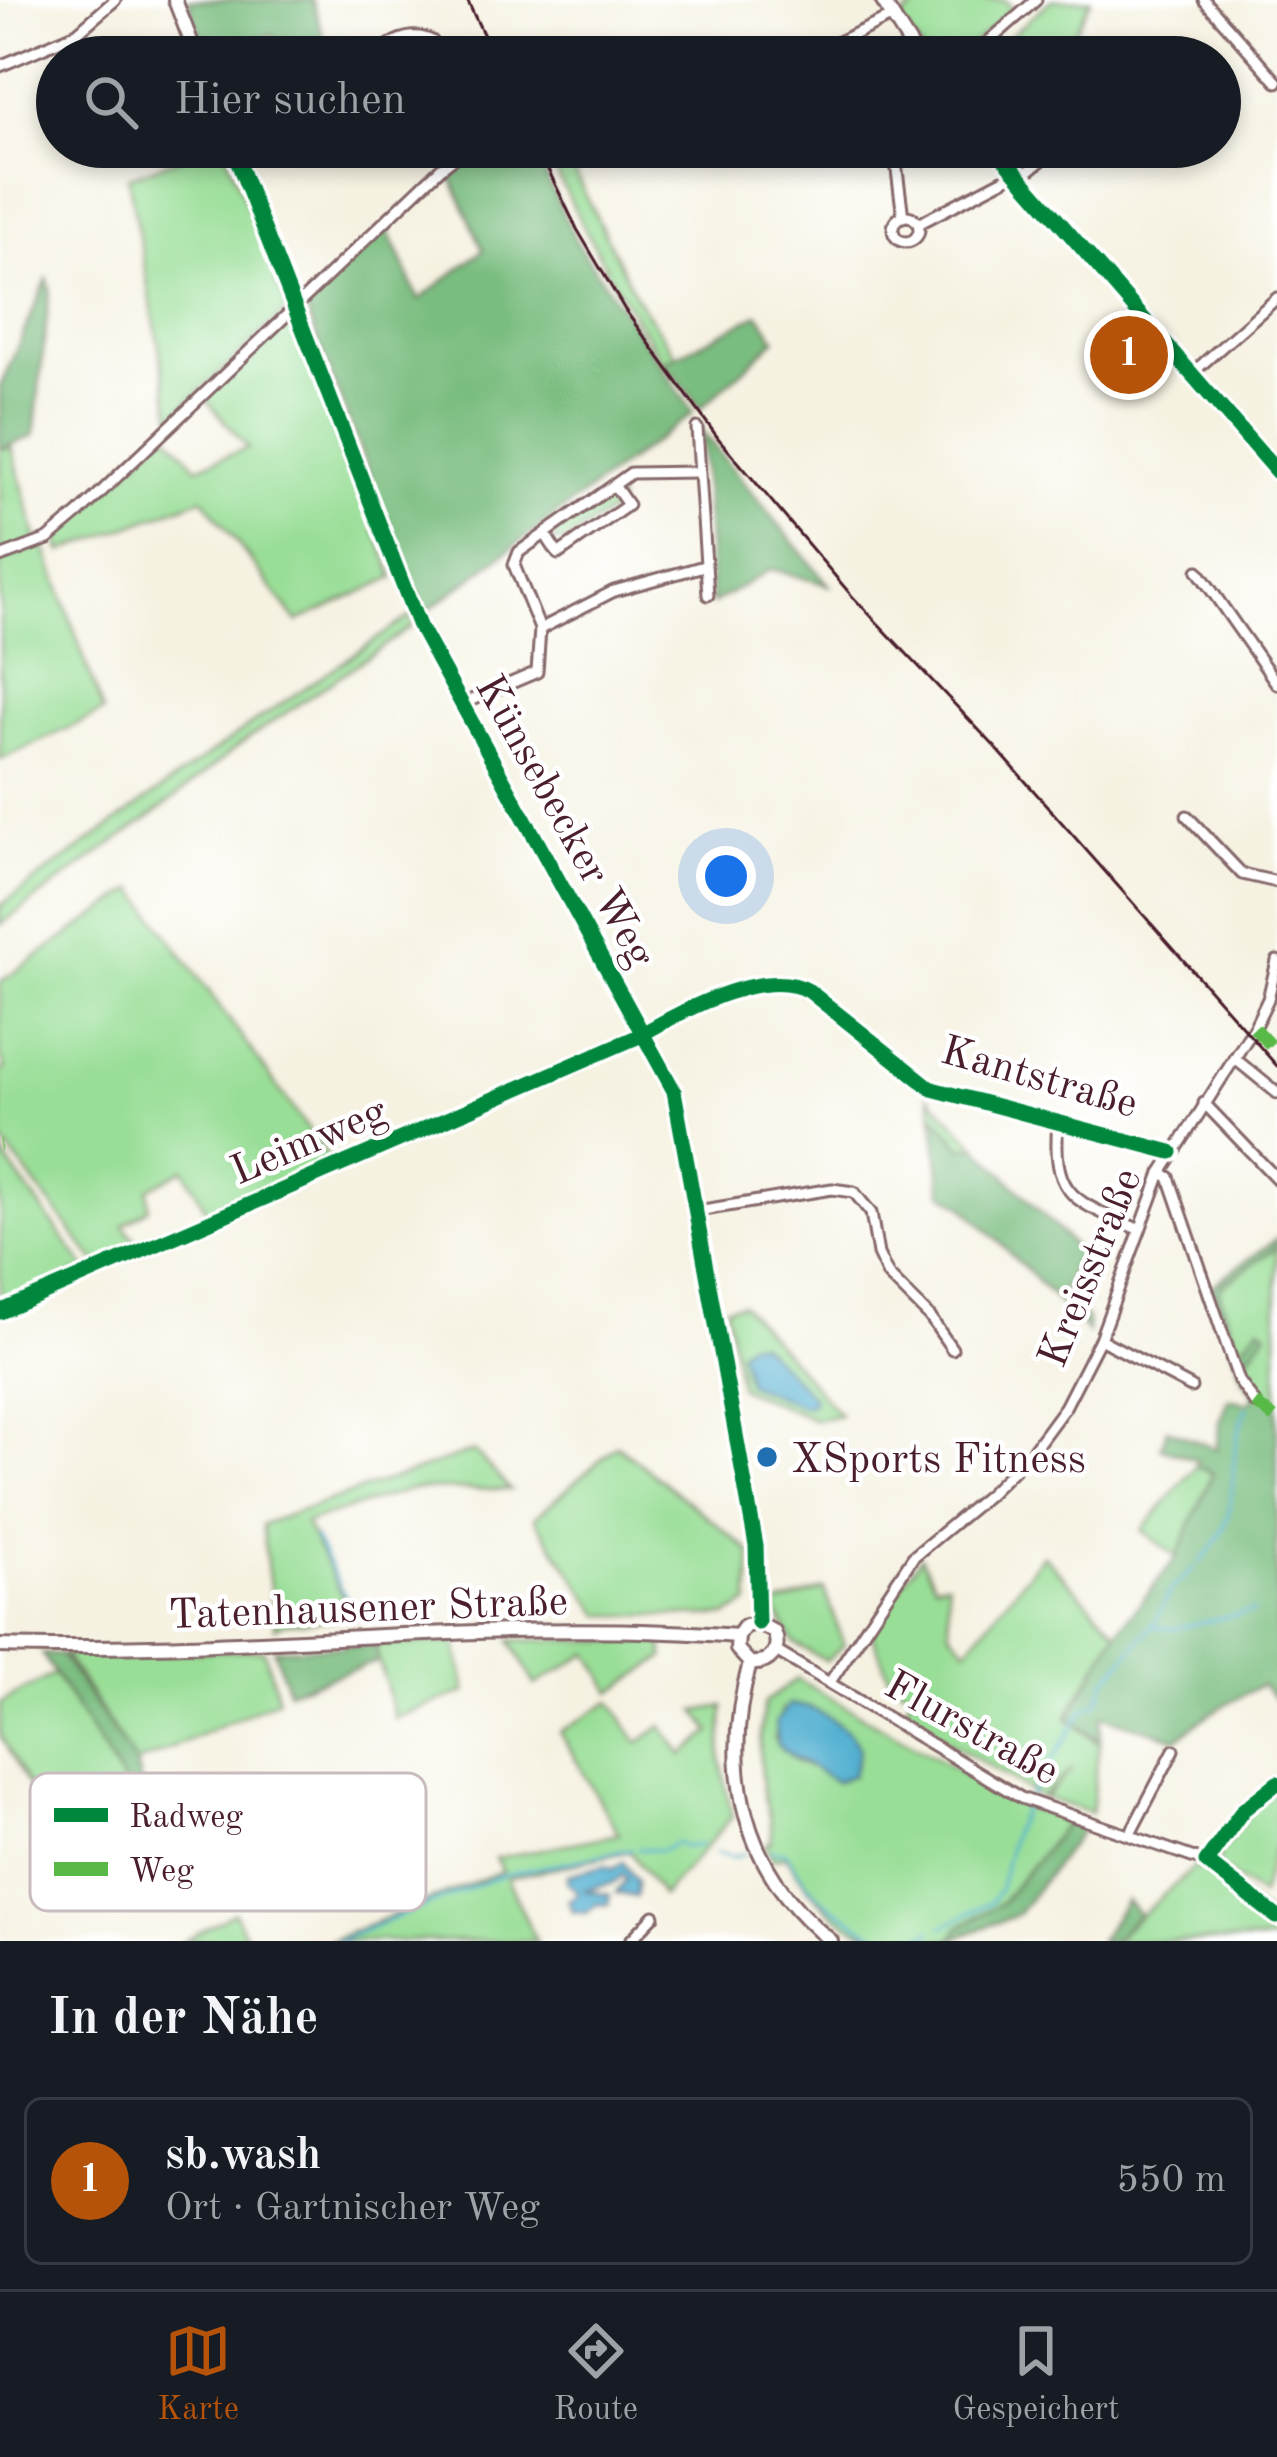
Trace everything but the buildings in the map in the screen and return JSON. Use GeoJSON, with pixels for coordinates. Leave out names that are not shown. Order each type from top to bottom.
{"type":"FeatureCollection","features":[{"type":"Feature","properties":{"kind":"street"},"geometry":{"type":"LineString","coordinates":[[70,36],[115,0]]}},
{"type":"Feature","properties":{"kind":"street"},"geometry":{"type":"LineString","coordinates":[[175,0],[188,36]]}},
{"type":"Feature","properties":{"kind":"street"},"geometry":{"type":"LineString","coordinates":[[882,0],[903,36]]}},
{"type":"Feature","properties":{"kind":"street"},"geometry":{"type":"LineString","coordinates":[[995,36],[1036,0]]}},
{"type":"Feature","properties":{"kind":"street"},"geometry":{"type":"LineString","coordinates":[[1204,0],[1236,36]]}},
{"type":"Feature","properties":{"kind":"street"},"geometry":{"type":"LineString","coordinates":[[851,36],[891,17]]}},
{"type":"Feature","properties":{"kind":"street"},"geometry":{"type":"LineString","coordinates":[[1241,42],[1277,82]]}},
{"type":"Feature","properties":{"kind":"street"},"geometry":{"type":"LineString","coordinates":[[0,66],[36,51]]}},
{"type":"Feature","properties":{"kind":"street","name":"Künsebecker Weg"},"geometry":{"type":"LineString","coordinates":[[240,168],[419,626],[674,1090],[756,1546],[758,1623]]}},
{"type":"Feature","properties":{"kind":"street"},"geometry":{"type":"LineString","coordinates":[[0,557],[48,539],[440,168]]}},
{"type":"Feature","properties":{"kind":"street"},"geometry":{"type":"LineString","coordinates":[[897,168],[903,217]]}},
{"type":"Feature","properties":{"kind":"street"},"geometry":{"type":"LineString","coordinates":[[1011,168],[1277,472]]}},
{"type":"Feature","properties":{"kind":"street"},"geometry":{"type":"LineString","coordinates":[[918,224],[903,217],[893,227],[900,241],[913,240],[918,224],[1029,168]]}},
{"type":"Feature","properties":{"kind":"street"},"geometry":{"type":"LineString","coordinates":[[1190,376],[1277,298]]}},
{"type":"Feature","properties":{"kind":"street"},"geometry":{"type":"LineString","coordinates":[[697,428],[708,595]]}},
{"type":"Feature","properties":{"kind":"street"},"geometry":{"type":"LineString","coordinates":[[462,704],[537,672],[540,629],[514,565],[519,553],[631,473],[698,472]]}},
{"type":"Feature","properties":{"kind":"street"},"geometry":{"type":"LineString","coordinates":[[545,534],[558,554],[628,505],[614,485]]}},
{"type":"Feature","properties":{"kind":"street"},"geometry":{"type":"LineString","coordinates":[[540,629],[614,591],[704,566]]}},
{"type":"Feature","properties":{"kind":"street"},"geometry":{"type":"LineString","coordinates":[[1198,572],[1277,683]]}},
{"type":"Feature","properties":{"kind":"street"},"geometry":{"type":"LineString","coordinates":[[1187,816],[1242,874],[1277,882]]}},
{"type":"Feature","properties":{"kind":"street","name":"Kreisstraße"},"geometry":{"type":"LineString","coordinates":[[830,1682],[913,1557],[1031,1453],[1065,1407],[1100,1339],[1171,1151],[1273,1000],[1277,961]]}},
{"type":"Feature","properties":{"kind":"street","name":"Kantstraße"},"geometry":{"type":"LineString","coordinates":[[644,1034],[705,1003],[751,986],[786,981],[809,991],[925,1086],[1171,1151]]}},
{"type":"Feature","properties":{"kind":"street","name":"Leimweg"},"geometry":{"type":"LineString","coordinates":[[0,1312],[644,1034]]}},
{"type":"Feature","properties":{"kind":"street"},"geometry":{"type":"LineString","coordinates":[[1234,1058],[1277,1093]]}},
{"type":"Feature","properties":{"kind":"street"},"geometry":{"type":"LineString","coordinates":[[1204,1103],[1277,1179]]}},
{"type":"Feature","properties":{"kind":"street"},"geometry":{"type":"LineString","coordinates":[[1058,1122],[1057,1171],[1071,1196],[1140,1230]]}},
{"type":"Feature","properties":{"kind":"street"},"geometry":{"type":"LineString","coordinates":[[1161,1173],[1169,1177],[1239,1382],[1256,1403]]}},
{"type":"Feature","properties":{"kind":"street"},"geometry":{"type":"LineString","coordinates":[[697,1211],[832,1189],[854,1192],[871,1213],[878,1254],[888,1274],[930,1317],[952,1349]]}},
{"type":"Feature","properties":{"kind":"street"},"geometry":{"type":"LineString","coordinates":[[1100,1339],[1191,1387]]}},
{"type":"Feature","properties":{"kind":"street"},"geometry":{"type":"LineString","coordinates":[[758,1623],[774,1632],[776,1651],[768,1660],[750,1663],[737,1649],[738,1636],[745,1627],[758,1623]]}},
{"type":"Feature","properties":{"kind":"street","name":"Tatenhausener Straße"},"geometry":{"type":"LineString","coordinates":[[0,1646],[87,1649],[584,1632],[738,1636]]}},
{"type":"Feature","properties":{"kind":"street"},"geometry":{"type":"LineString","coordinates":[[776,1651],[830,1682]]}},
{"type":"Feature","properties":{"kind":"street"},"geometry":{"type":"LineString","coordinates":[[750,1663],[735,1729],[744,1812],[768,1870],[795,1907],[831,1941]]}},
{"type":"Feature","properties":{"kind":"street","name":"Flurstraße"},"geometry":{"type":"LineString","coordinates":[[830,1682],[1021,1798],[1206,1862],[1277,1917]]}},
{"type":"Feature","properties":{"kind":"street"},"geometry":{"type":"LineString","coordinates":[[1130,1834],[1174,1750]]}},
{"type":"Feature","properties":{"kind":"street"},"geometry":{"type":"LineString","coordinates":[[1206,1862],[1243,1810],[1277,1783]]}},
{"type":"Feature","properties":{"kind":"street"},"geometry":{"type":"LineString","coordinates":[[630,1941],[654,1916]]}},
{"type":"Feature","properties":{"kind":"green space"},"geometry":{"type":"Polygon","coordinates":[[[188,0],[312,0],[323,36],[270,34],[201,36],[188,0]]]}},
{"type":"Feature","properties":{"kind":"green space"},"geometry":{"type":"Polygon","coordinates":[[[924,0],[1005,0],[1013,9],[983,36],[912,36],[900,20],[924,0]]]}},
{"type":"Feature","properties":{"kind":"green space"},"geometry":{"type":"Polygon","coordinates":[[[1051,0],[1091,0],[1073,36],[1010,36],[1051,0]]]}},
{"type":"Feature","properties":{"kind":"green space"},"geometry":{"type":"Polygon","coordinates":[[[153,168],[232,168],[288,309],[172,417],[128,177],[153,168]]]}},
{"type":"Feature","properties":{"kind":"green space"},"geometry":{"type":"Polygon","coordinates":[[[447,168],[542,168],[576,241],[693,413],[423,614],[304,305],[386,225],[419,300],[483,250],[447,168]]]}},
{"type":"Feature","properties":{"kind":"green space"},"geometry":{"type":"Polygon","coordinates":[[[554,168],[572,168],[636,297],[676,355],[664,362],[554,168]]]}},
{"type":"Feature","properties":{"kind":"green space"},"geometry":{"type":"Polygon","coordinates":[[[47,279],[50,288],[34,436],[0,449],[0,387],[47,279]]]}},
{"type":"Feature","properties":{"kind":"green space"},"geometry":{"type":"Polygon","coordinates":[[[759,314],[776,339],[701,408],[664,362],[759,314]]]}},
{"type":"Feature","properties":{"kind":"green space"},"geometry":{"type":"Polygon","coordinates":[[[292,316],[394,577],[297,622],[203,498],[62,552],[57,538],[79,513],[167,433],[197,467],[248,448],[204,397],[292,316]]]}},
{"type":"Feature","properties":{"kind":"green space"},"geometry":{"type":"Polygon","coordinates":[[[701,431],[829,585],[771,569],[712,604],[701,431]]]}},
{"type":"Feature","properties":{"kind":"green space"},"geometry":{"type":"Polygon","coordinates":[[[12,447],[37,540],[0,554],[0,449],[12,447]]]}},
{"type":"Feature","properties":{"kind":"green space"},"geometry":{"type":"Polygon","coordinates":[[[609,493],[618,495],[618,507],[563,543],[555,542],[555,531],[609,493]]]}},
{"type":"Feature","properties":{"kind":"green space"},"geometry":{"type":"Polygon","coordinates":[[[44,544],[103,712],[0,760],[0,561],[44,544]]]}},
{"type":"Feature","properties":{"kind":"green space"},"geometry":{"type":"Polygon","coordinates":[[[409,617],[413,626],[243,742],[162,808],[0,925],[0,906],[409,617]]]}},
{"type":"Feature","properties":{"kind":"green space"},"geometry":{"type":"Polygon","coordinates":[[[135,889],[333,1164],[211,1218],[184,1169],[148,1189],[149,1208],[124,1225],[141,1248],[99,1267],[2,1141],[0,1071],[5,1069],[0,1055],[0,982],[135,889]]]}},
{"type":"Feature","properties":{"kind":"green space"},"geometry":{"type":"Polygon","coordinates":[[[929,1096],[977,1146],[963,1148],[933,1113],[929,1096]]]}},
{"type":"Feature","properties":{"kind":"green space"},"geometry":{"type":"Polygon","coordinates":[[[933,1113],[963,1148],[977,1146],[1079,1252],[1063,1290],[1087,1320],[1088,1332],[961,1204],[942,1192],[933,1113]]]}},
{"type":"Feature","properties":{"kind":"green space"},"geometry":{"type":"Polygon","coordinates":[[[0,1151],[86,1269],[0,1306],[0,1151]]]}},
{"type":"Feature","properties":{"kind":"green space"},"geometry":{"type":"Polygon","coordinates":[[[1277,1239],[1277,1247],[1221,1286],[1219,1293],[1239,1350],[1260,1326],[1267,1332],[1244,1362],[1250,1381],[1277,1408],[1277,1700],[1261,1685],[1177,1739],[1102,1715],[1100,1741],[1069,1717],[1117,1632],[1177,1557],[1213,1473],[1196,1466],[1197,1460],[1161,1448],[1167,1429],[1216,1449],[1229,1399],[1248,1403],[1255,1395],[1244,1380],[1211,1286],[1277,1239]]]}},
{"type":"Feature","properties":{"kind":"green space"},"geometry":{"type":"Polygon","coordinates":[[[1277,1247],[1277,1408],[1250,1381],[1219,1293],[1221,1286],[1277,1247]]]}},
{"type":"Feature","properties":{"kind":"green space"},"geometry":{"type":"Polygon","coordinates":[[[742,1304],[840,1415],[815,1420],[740,1388],[726,1307],[742,1304]]]}},
{"type":"Feature","properties":{"kind":"green space"},"geometry":{"type":"Polygon","coordinates":[[[617,1445],[751,1552],[749,1603],[727,1616],[601,1615],[534,1518],[617,1445]]]}},
{"type":"Feature","properties":{"kind":"green space"},"geometry":{"type":"Polygon","coordinates":[[[474,1451],[510,1490],[412,1489],[305,1523],[354,1618],[285,1623],[275,1628],[262,1524],[474,1451]]]}},
{"type":"Feature","properties":{"kind":"green space"},"geometry":{"type":"Polygon","coordinates":[[[1196,1466],[1213,1473],[1177,1557],[1142,1531],[1196,1466]]]}},
{"type":"Feature","properties":{"kind":"green space"},"geometry":{"type":"Polygon","coordinates":[[[1043,1555],[1117,1632],[1067,1717],[1099,1744],[1091,1813],[1045,1798],[1073,1768],[1041,1798],[901,1713],[913,1693],[891,1682],[870,1630],[921,1557],[935,1584],[947,1582],[950,1631],[967,1649],[1043,1555]]]}},
{"type":"Feature","properties":{"kind":"green space"},"geometry":{"type":"Polygon","coordinates":[[[824,1589],[844,1645],[826,1661],[793,1642],[773,1606],[824,1589]]]}},
{"type":"Feature","properties":{"kind":"green space"},"geometry":{"type":"Polygon","coordinates":[[[510,1640],[658,1641],[664,1658],[612,1692],[589,1653],[535,1685],[510,1640]]]}},
{"type":"Feature","properties":{"kind":"green space"},"geometry":{"type":"Polygon","coordinates":[[[456,1642],[466,1692],[394,1718],[375,1645],[456,1642]]]}},
{"type":"Feature","properties":{"kind":"green space"},"geometry":{"type":"Polygon","coordinates":[[[375,1645],[379,1661],[288,1691],[274,1649],[375,1645]]]}},
{"type":"Feature","properties":{"kind":"green space"},"geometry":{"type":"Polygon","coordinates":[[[264,1650],[278,1699],[136,1764],[64,1654],[264,1650]]]}},
{"type":"Feature","properties":{"kind":"green space"},"geometry":{"type":"Polygon","coordinates":[[[42,1654],[61,1655],[138,1773],[118,1773],[42,1654]]]}},
{"type":"Feature","properties":{"kind":"green space"},"geometry":{"type":"Polygon","coordinates":[[[54,1674],[118,1773],[30,1773],[30,1789],[0,1735],[0,1703],[54,1674]]]}},
{"type":"Feature","properties":{"kind":"green space"},"geometry":{"type":"Polygon","coordinates":[[[797,1679],[1020,1805],[1068,1821],[1001,1903],[961,1926],[951,1940],[894,1938],[853,1927],[820,1901],[786,1856],[772,1859],[765,1845],[772,1836],[760,1770],[765,1702],[797,1679]],[[783,1709],[774,1739],[798,1763],[835,1782],[853,1775],[859,1749],[783,1709]]]}},
{"type":"Feature","properties":{"kind":"green space"},"geometry":{"type":"Polygon","coordinates":[[[611,1701],[638,1743],[662,1726],[683,1755],[712,1732],[696,1711],[724,1706],[721,1760],[732,1817],[662,1896],[630,1851],[507,1878],[536,1941],[329,1941],[403,1911],[426,1911],[426,1902],[502,1871],[495,1858],[619,1834],[560,1732],[611,1701]]]}},
{"type":"Feature","properties":{"kind":"green space"},"geometry":{"type":"Polygon","coordinates":[[[1277,1789],[1277,1837],[1261,1896],[1220,1868],[1218,1857],[1254,1806],[1277,1789]]]}},
{"type":"Feature","properties":{"kind":"green space"},"geometry":{"type":"Polygon","coordinates":[[[1068,1821],[1083,1828],[1017,1915],[951,1940],[961,1926],[1001,1903],[1068,1821]]]}},
{"type":"Feature","properties":{"kind":"green space"},"geometry":{"type":"Polygon","coordinates":[[[1196,1866],[1273,1920],[1277,1941],[1112,1941],[1196,1866]]]}},
{"type":"Feature","properties":{"kind":"green space"},"geometry":{"type":"Polygon","coordinates":[[[1126,1900],[1139,1914],[1112,1941],[1099,1941],[1126,1900]]]}},
{"type":"Feature","properties":{"kind":"green space"},"geometry":{"type":"Polygon","coordinates":[[[234,1912],[248,1941],[184,1941],[234,1912]]]}},
{"type":"Feature","properties":{"kind":"water"},"geometry":{"type":"Polygon","coordinates":[[[748,1342],[759,1342],[812,1396],[812,1404],[802,1406],[748,1384],[739,1351],[748,1342]]]}},
{"type":"Feature","properties":{"kind":"water"},"geometry":{"type":"Polygon","coordinates":[[[789,1705],[820,1712],[848,1732],[859,1749],[853,1775],[835,1782],[777,1745],[776,1722],[789,1705]]]}},
{"type":"Feature","properties":{"kind":"water"},"geometry":{"type":"Polygon","coordinates":[[[623,1862],[637,1881],[636,1897],[616,1893],[626,1880],[623,1875],[613,1883],[584,1890],[610,1895],[608,1905],[573,1912],[568,1901],[578,1893],[567,1881],[568,1875],[606,1865],[612,1869],[623,1862]]]}},
{"type":"Feature","properties":{"kind":"waterway"},"geometry":{"type":"LineString","coordinates":[[1200,1563],[1225,1523],[1239,1429],[1248,1407]]}},
{"type":"Feature","properties":{"kind":"waterway"},"geometry":{"type":"LineString","coordinates":[[314,1537],[356,1616]]}},
{"type":"Feature","properties":{"kind":"waterway"},"geometry":{"type":"LineString","coordinates":[[943,1927],[991,1902],[1000,1888],[1013,1831],[1032,1792],[1084,1710],[1098,1702],[1105,1682],[1155,1622],[1170,1591],[1194,1568]]}},
{"type":"Feature","properties":{"kind":"waterway"},"geometry":{"type":"LineString","coordinates":[[1152,1626],[1171,1629],[1254,1611]]}},
{"type":"Feature","properties":{"kind":"waterway"},"geometry":{"type":"LineString","coordinates":[[638,1849],[701,1845]]}},
{"type":"Feature","properties":{"kind":"waterway"},"geometry":{"type":"LineString","coordinates":[[426,1905],[502,1875],[631,1849]]}},
{"type":"Feature","properties":{"kind":"waterway"},"geometry":{"type":"LineString","coordinates":[[770,1851],[785,1852],[818,1896],[884,1941]]}},
{"type":"Feature","properties":{"kind":"waterway"},"geometry":{"type":"LineString","coordinates":[[716,1853],[745,1854]]}},
{"type":"Feature","properties":{"kind":"waterway"},"geometry":{"type":"LineString","coordinates":[[337,1941],[412,1911]]}},
{"type":"Feature","properties":{"kind":"waterway"},"geometry":{"type":"LineString","coordinates":[[907,1941],[932,1931]]}},
{"type":"Feature","properties":{"kind":"railway"},"geometry":{"type":"LineString","coordinates":[[467,0],[484,36]]}},
{"type":"Feature","properties":{"kind":"railway"},"geometry":{"type":"LineString","coordinates":[[547,168],[625,310],[718,438],[852,596],[996,748],[1277,1066]]}},
{"type":"Feature","properties":{"kind":"marked path"},"geometry":{"type":"LineString","coordinates":[[1254,1028],[1277,1052]]}},
{"type":"Feature","properties":{"kind":"marked path"},"geometry":{"type":"LineString","coordinates":[[1255,1403],[1277,1420]]}},
{"type":"Feature","properties":{"kind":"cycle path"},"geometry":{"type":"LineString","coordinates":[[240,168],[419,626],[674,1091],[756,1546],[758,1623]]}},
{"type":"Feature","properties":{"kind":"cycle path"},"geometry":{"type":"LineString","coordinates":[[1012,168],[1277,472]]}},
{"type":"Feature","properties":{"kind":"cycle path"},"geometry":{"type":"LineString","coordinates":[[0,1312],[637,1037],[697,1005],[768,984],[809,991],[932,1089],[1171,1152]]}},
{"type":"Feature","properties":{"kind":"cycle path"},"geometry":{"type":"LineString","coordinates":[[1277,1783],[1243,1810],[1206,1862],[1277,1917]]}},
{"type":"Feature","properties":{"kind":"place","name":"sb.wash"},"geometry":{"type":"Point","coordinates":[1129,355]}},
{"type":"Feature","properties":{"kind":"place","name":"XSports Fitness"},"geometry":{"type":"Point","coordinates":[767,1457]}}]}
